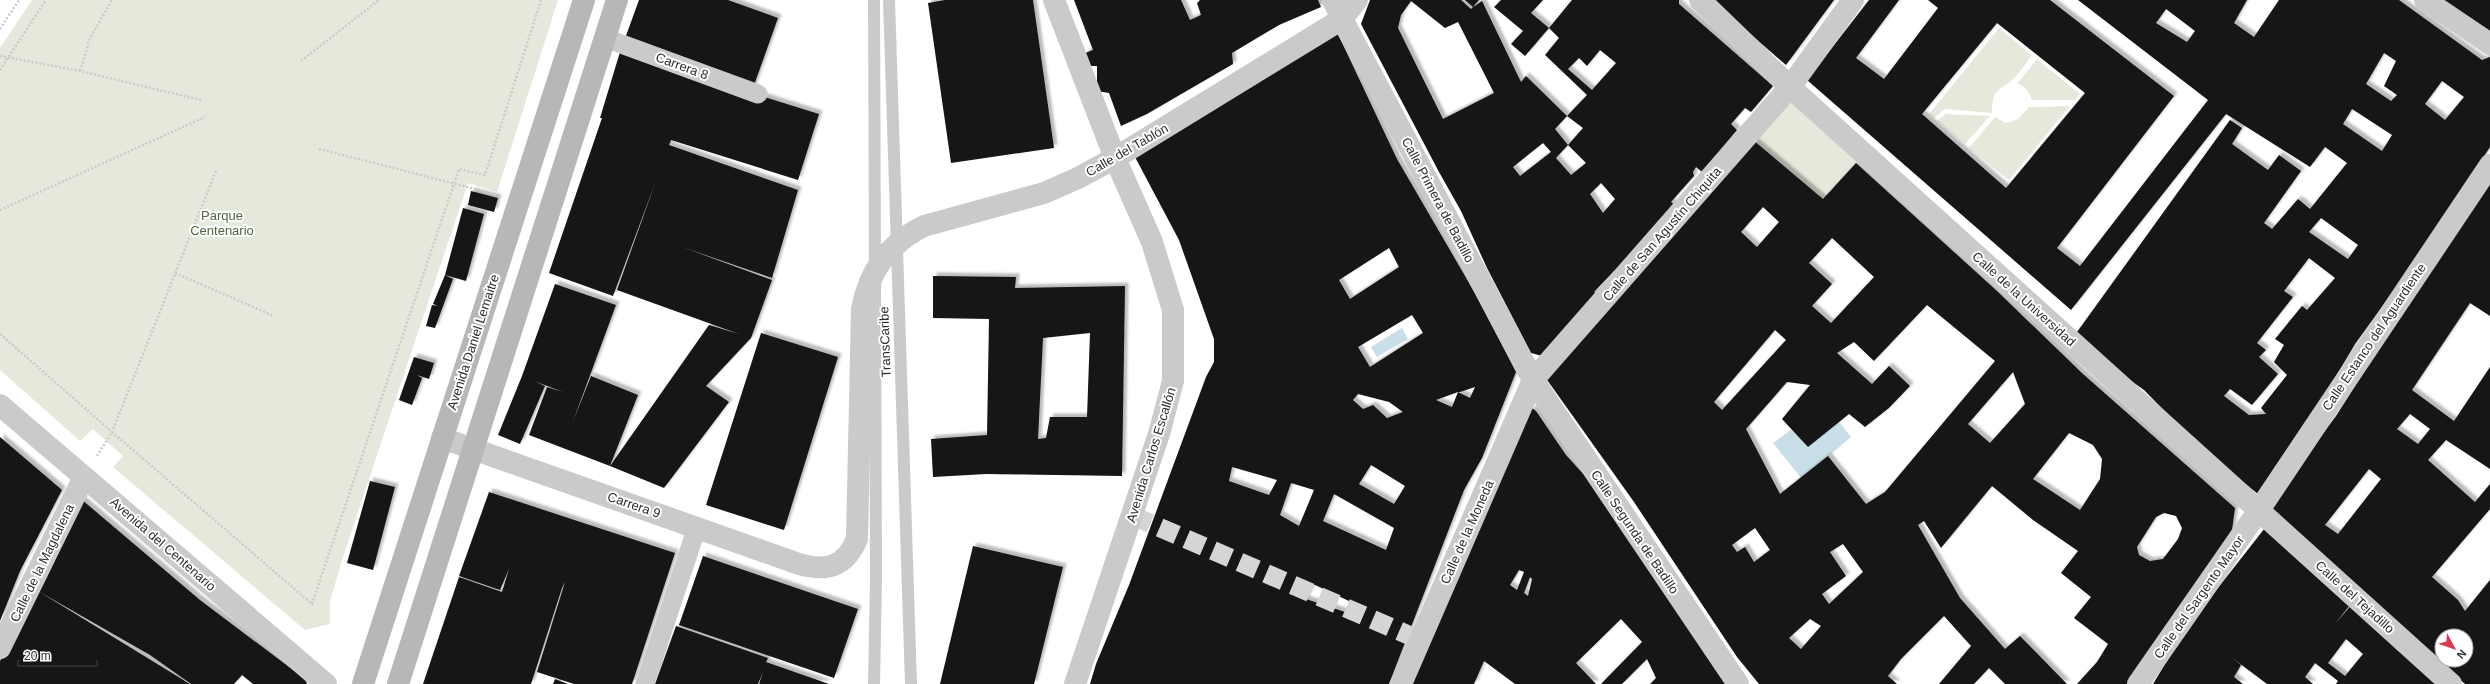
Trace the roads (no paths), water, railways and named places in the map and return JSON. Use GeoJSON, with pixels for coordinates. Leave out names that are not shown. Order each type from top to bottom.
{"type":"FeatureCollection","features":[{"type":"Feature","properties":{"kind":"main road","name":"Avenida Daniel Lemaitre"},"geometry":{"type":"LineString","coordinates":[[363,684],[584,0]]}},
{"type":"Feature","properties":{"kind":"main road"},"geometry":{"type":"LineString","coordinates":[[398,684],[617,0]]}},
{"type":"Feature","properties":{"kind":"street","name":"Avenida Carlos Escallón"},"geometry":{"type":"LineString","coordinates":[[1054,0],[1115,158],[1152,242],[1173,310],[1173,381],[1159,434],[1133,516],[1075,684]]}},
{"type":"Feature","properties":{"kind":"street","name":"Calle Primera de Badillo"},"geometry":{"type":"LineString","coordinates":[[1333,0],[1533,380]]}},
{"type":"Feature","properties":{"kind":"street"},"geometry":{"type":"LineString","coordinates":[[1342,19],[1357,0]]}},
{"type":"Feature","properties":{"kind":"street","name":"Calle de la Universidad"},"geometry":{"type":"LineString","coordinates":[[1700,0],[1790,87],[2259,510]]}},
{"type":"Feature","properties":{"kind":"street","name":"Calle de San Agustín Chiquita"},"geometry":{"type":"LineString","coordinates":[[1533,380],[1790,87],[1853,0]]}},
{"type":"Feature","properties":{"kind":"street"},"geometry":{"type":"LineString","coordinates":[[2424,0],[2490,44]]}},
{"type":"Feature","properties":{"kind":"street","name":"Calle del Tablón"},"geometry":{"type":"LineString","coordinates":[[827,567],[839,564],[853,549],[857,539],[862,309],[866,288],[875,268],[896,245],[908,234],[924,226],[1044,193],[1078,178],[1115,158],[1342,19]]}},
{"type":"Feature","properties":{"kind":"street","name":"Carrera 8"},"geometry":{"type":"LineString","coordinates":[[605,38],[758,94]]}},
{"type":"Feature","properties":{"kind":"street","name":"Calle Estanco del Aguardiente"},"geometry":{"type":"LineString","coordinates":[[2259,510],[2490,165]]}},
{"type":"Feature","properties":{"kind":"street","name":"Calle de la Moneda"},"geometry":{"type":"LineString","coordinates":[[1401,684],[1533,380]]}},
{"type":"Feature","properties":{"kind":"street","name":"Calle Segunda de Badillo"},"geometry":{"type":"LineString","coordinates":[[1533,380],[1738,684]]}},
{"type":"Feature","properties":{"kind":"street","name":"Avenida del Centenario"},"geometry":{"type":"LineString","coordinates":[[0,405],[326,684]]}},
{"type":"Feature","properties":{"kind":"street","name":"Carrera 9"},"geometry":{"type":"LineString","coordinates":[[442,438],[799,564],[814,568],[827,567]]}},
{"type":"Feature","properties":{"kind":"street","name":"Calle de la Magdalena"},"geometry":{"type":"LineString","coordinates":[[0,648],[84,477]]}},
{"type":"Feature","properties":{"kind":"street","name":"Calle del Sargento Mayor"},"geometry":{"type":"LineString","coordinates":[[2138,684],[2259,510]]}},
{"type":"Feature","properties":{"kind":"street","name":"Calle del Tejadillo"},"geometry":{"type":"LineString","coordinates":[[2259,510],[2451,684]]}},
{"type":"Feature","properties":{"kind":"street"},"geometry":{"type":"LineString","coordinates":[[645,684],[697,527]]}},
{"type":"Feature","properties":{"kind":"lane","name":"TransCaribe"},"geometry":{"type":"LineString","coordinates":[[874,0],[876,578],[874,684]]}},
{"type":"Feature","properties":{"kind":"lane","name":"TransCaribe"},"geometry":{"type":"LineString","coordinates":[[888,0],[911,684]]}},
{"type":"Feature","properties":{"kind":"water"},"geometry":{"type":"Polygon","coordinates":[[[1402,328],[1408,339],[1377,357],[1371,347],[1402,328]]]}},
{"type":"Feature","properties":{"kind":"water"},"geometry":{"type":"Polygon","coordinates":[[[1839,422],[1851,437],[1802,479],[1773,443],[1792,429],[1839,422]]]}},
{"type":"Feature","properties":{"kind":"tunnel"},"geometry":{"type":"LineString","coordinates":[[1133,516],[1420,640]]}},
{"type":"Feature","properties":{"kind":"park label","name":"Parque Centenario"},"geometry":{"type":"Point","coordinates":[222,222]}}]}
